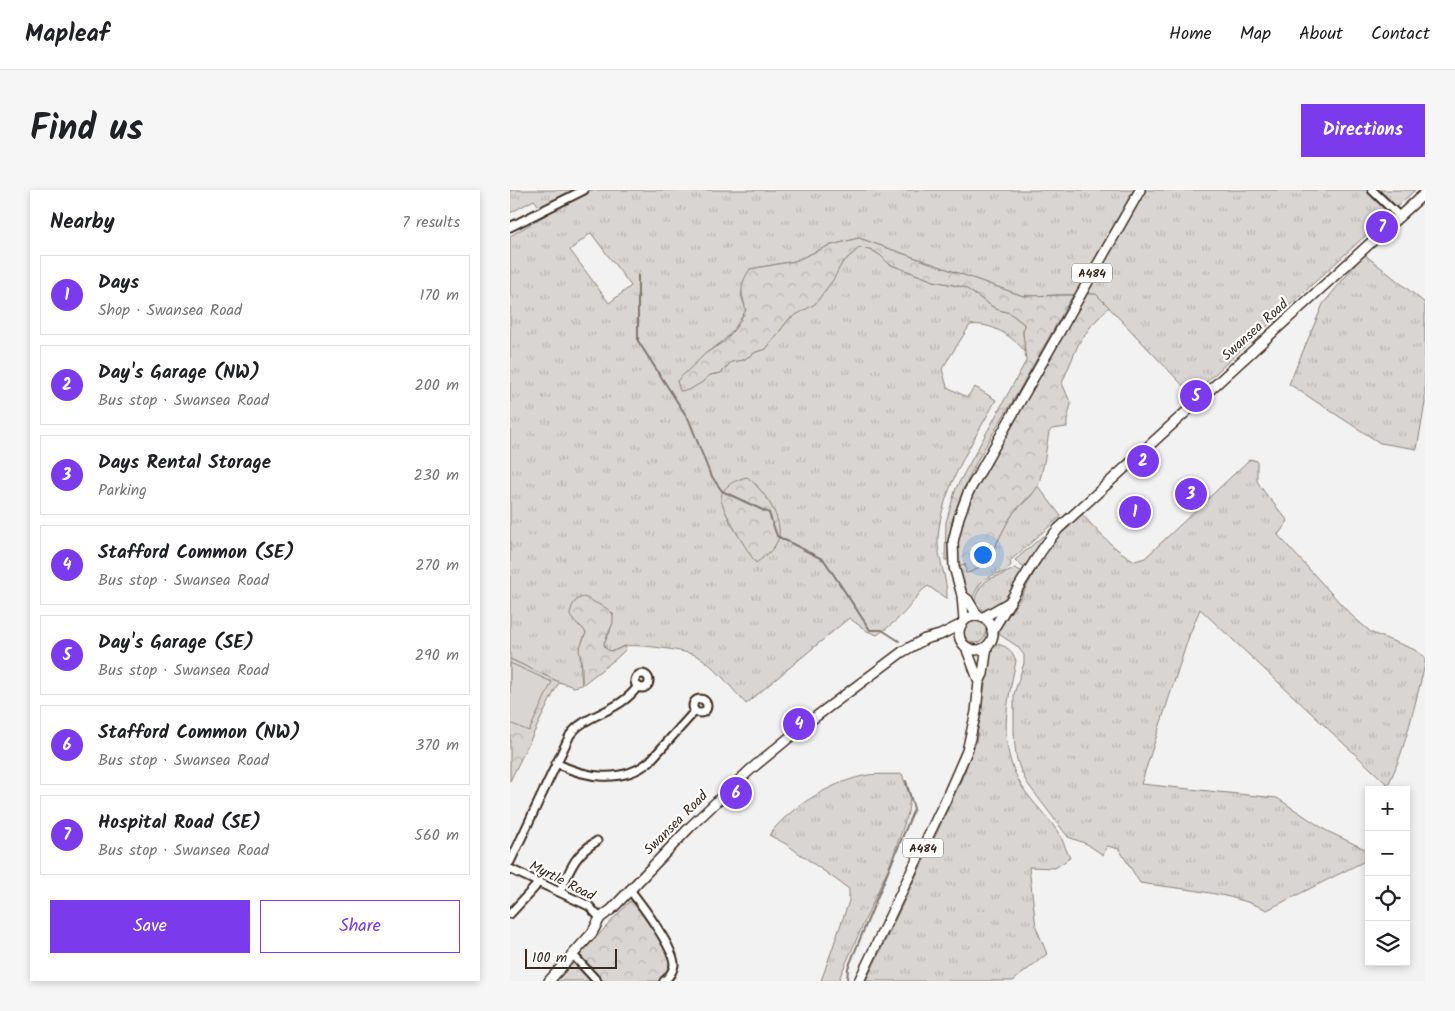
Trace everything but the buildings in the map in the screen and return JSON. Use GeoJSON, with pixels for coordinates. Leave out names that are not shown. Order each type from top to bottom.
{"type":"FeatureCollection","features":[{"type":"Feature","properties":{"kind":"main road","name":"A484"},"geometry":{"type":"LineString","coordinates":[[979,682],[958,632],[962,623],[962,595],[954,567],[953,542],[959,517],[968,493],[1140,190]]}},
{"type":"Feature","properties":{"kind":"main road","name":"Swansea Road"},"geometry":{"type":"LineString","coordinates":[[992,631],[1042,550],[1058,529],[1425,194]]}},
{"type":"Feature","properties":{"kind":"main road","name":"A484"},"geometry":{"type":"LineString","coordinates":[[859,981],[967,751],[979,682],[983,674],[987,646],[992,638],[992,631],[990,624],[980,616],[962,595]]}},
{"type":"Feature","properties":{"kind":"main road","name":"Swansea Road"},"geometry":{"type":"LineString","coordinates":[[980,616],[1010,602]]}},
{"type":"Feature","properties":{"kind":"main road"},"geometry":{"type":"LineString","coordinates":[[962,623],[980,616]]}},
{"type":"Feature","properties":{"kind":"main road","name":"Swansea Road"},"geometry":{"type":"LineString","coordinates":[[548,981],[592,932],[600,918],[630,890],[691,826],[758,764],[902,652],[962,623]]}},
{"type":"Feature","properties":{"kind":"main road"},"geometry":{"type":"LineString","coordinates":[[940,635],[979,650],[987,646]]}},
{"type":"Feature","properties":{"kind":"street"},"geometry":{"type":"LineString","coordinates":[[510,227],[584,190]]}},
{"type":"Feature","properties":{"kind":"street"},"geometry":{"type":"LineString","coordinates":[[1372,190],[1399,216]]}},
{"type":"Feature","properties":{"kind":"street"},"geometry":{"type":"LineString","coordinates":[[510,862],[570,735],[577,726],[622,702],[638,686]]}},
{"type":"Feature","properties":{"kind":"street"},"geometry":{"type":"LineString","coordinates":[[556,763],[564,767],[604,777],[629,773],[643,767],[650,761],[695,711]]}},
{"type":"Feature","properties":{"kind":"street"},"geometry":{"type":"LineString","coordinates":[[560,892],[577,857],[587,847],[597,841]]}},
{"type":"Feature","properties":{"kind":"street","name":"Myrtle Road"},"geometry":{"type":"LineString","coordinates":[[510,869],[589,906],[600,918]]}},
{"type":"Feature","properties":{"kind":"street"},"geometry":{"type":"LineString","coordinates":[[510,914],[538,882]]}},
{"type":"Feature","properties":{"kind":"street"},"geometry":{"type":"LineString","coordinates":[[630,890],[650,917],[673,958],[672,972],[664,981]]}},
{"type":"Feature","properties":{"kind":"street"},"geometry":{"type":"LineString","coordinates":[[573,955],[597,981]]}},
{"type":"Feature","properties":{"kind":"green space"},"geometry":{"type":"Polygon","coordinates":[[[510,190],[1415,190],[1192,395],[1096,294],[1023,296],[859,238],[828,246],[795,261],[750,269],[741,295],[746,310],[729,334],[706,353],[701,383],[710,375],[721,373],[731,362],[743,360],[756,352],[766,349],[789,319],[825,291],[842,263],[859,248],[870,249],[889,264],[934,281],[964,287],[996,309],[1010,313],[1024,324],[1023,333],[1026,353],[1015,341],[994,328],[970,325],[942,369],[947,387],[967,397],[975,387],[996,400],[959,466],[940,520],[938,546],[946,584],[947,599],[928,586],[900,617],[877,635],[867,631],[849,618],[746,704],[715,670],[695,655],[671,649],[640,646],[625,646],[612,651],[604,648],[604,643],[610,632],[613,614],[598,604],[578,625],[586,633],[581,645],[582,685],[574,687],[559,682],[510,659],[510,236],[546,215],[534,200],[510,213],[510,190]],[[591,233],[570,250],[609,303],[631,286],[591,233]],[[756,484],[723,493],[723,505],[743,543],[774,511],[756,484]]]}},
{"type":"Feature","properties":{"kind":"green space"},"geometry":{"type":"Polygon","coordinates":[[[859,238],[1023,296],[1073,295],[982,453],[961,494],[949,538],[948,560],[945,560],[946,522],[956,488],[1026,361],[1024,324],[1010,313],[996,309],[964,287],[934,281],[889,264],[870,249],[859,248],[842,263],[833,280],[815,304],[789,319],[766,349],[756,352],[743,360],[731,362],[721,373],[710,375],[689,390],[680,391],[677,381],[706,353],[725,341],[737,326],[746,310],[742,289],[750,269],[795,261],[828,246],[859,238]]]}},
{"type":"Feature","properties":{"kind":"green space"},"geometry":{"type":"Polygon","coordinates":[[[1364,254],[1425,303],[1425,403],[1417,449],[1380,443],[1289,384],[1323,304],[1364,254]]]}},
{"type":"Feature","properties":{"kind":"green space"},"geometry":{"type":"Polygon","coordinates":[[[1085,294],[1096,294],[1109,307],[1091,326],[1078,345],[1062,383],[1071,404],[1067,427],[1052,429],[1049,432],[1045,459],[1036,489],[1015,511],[989,557],[975,570],[966,573],[965,564],[958,566],[957,540],[968,504],[1085,294]]]}},
{"type":"Feature","properties":{"kind":"green space"},"geometry":{"type":"Polygon","coordinates":[[[1250,459],[1257,461],[1257,481],[1288,521],[1278,535],[1351,615],[1372,633],[1413,649],[1425,657],[1425,665],[1400,758],[1388,785],[1200,609],[1189,636],[1141,784],[1277,798],[1327,831],[1365,849],[1365,861],[1267,910],[1221,895],[1140,883],[1119,849],[1107,846],[1103,855],[1087,844],[1068,837],[1027,783],[1016,756],[1014,736],[1014,694],[1024,663],[1024,655],[1017,646],[1000,635],[999,628],[1020,599],[1043,556],[1062,533],[1082,514],[1120,552],[1135,561],[1145,558],[1250,459]]]}},
{"type":"Feature","properties":{"kind":"green space"},"geometry":{"type":"Polygon","coordinates":[[[747,477],[766,497],[775,514],[779,532],[778,540],[774,547],[756,563],[730,520],[721,498],[727,487],[739,479],[747,477]]]}},
{"type":"Feature","properties":{"kind":"green space"},"geometry":{"type":"Polygon","coordinates":[[[1037,485],[1061,516],[1010,561],[1011,565],[1005,572],[992,575],[984,580],[977,588],[972,600],[963,585],[958,566],[965,564],[966,573],[998,541],[1014,512],[1031,496],[1037,485]]]}},
{"type":"Feature","properties":{"kind":"green space"},"geometry":{"type":"Polygon","coordinates":[[[1043,536],[1045,538],[1027,567],[1023,567],[1015,560],[1043,536]]]}},
{"type":"Feature","properties":{"kind":"green space"},"geometry":{"type":"Polygon","coordinates":[[[1015,568],[1023,572],[1008,595],[986,612],[978,608],[974,603],[977,593],[985,582],[1015,568]]]}},
{"type":"Feature","properties":{"kind":"green space"},"geometry":{"type":"Polygon","coordinates":[[[584,597],[606,608],[613,614],[613,623],[604,643],[605,648],[612,651],[625,646],[626,649],[582,685],[582,667],[579,650],[586,633],[570,615],[574,603],[584,597]]]}},
{"type":"Feature","properties":{"kind":"green space"},"geometry":{"type":"Polygon","coordinates":[[[975,621],[983,624],[986,632],[983,640],[975,643],[967,640],[964,632],[967,624],[975,621]]]}},
{"type":"Feature","properties":{"kind":"green space"},"geometry":{"type":"Polygon","coordinates":[[[997,644],[1009,650],[1016,661],[1007,708],[1006,724],[1006,739],[1014,769],[1025,792],[1057,830],[1070,858],[1055,868],[1029,867],[1036,927],[1047,954],[1013,981],[866,981],[958,788],[976,742],[989,659],[994,646],[997,644]]]}},
{"type":"Feature","properties":{"kind":"green space"},"geometry":{"type":"Polygon","coordinates":[[[510,659],[559,682],[510,781],[510,659]]]}},
{"type":"Feature","properties":{"kind":"green space"},"geometry":{"type":"Polygon","coordinates":[[[510,663],[552,682],[529,731],[510,723],[510,663]]]}},
{"type":"Feature","properties":{"kind":"green space"},"geometry":{"type":"Polygon","coordinates":[[[902,774],[910,797],[908,813],[891,862],[838,981],[821,981],[849,901],[849,889],[786,844],[769,835],[787,815],[799,806],[837,784],[868,775],[902,774]]]}},
{"type":"Feature","properties":{"kind":"green space"},"geometry":{"type":"Polygon","coordinates":[[[630,901],[636,903],[662,943],[669,959],[668,971],[658,981],[599,981],[577,958],[630,901]]]}},
{"type":"Feature","properties":{"kind":"green space"},"geometry":{"type":"Polygon","coordinates":[[[575,961],[594,981],[556,981],[575,961]]]}},
{"type":"Feature","properties":{"kind":"waterway"},"geometry":{"type":"LineString","coordinates":[[638,275],[638,341],[689,420],[710,474],[722,491],[769,513],[777,536],[824,560],[870,630],[882,630],[899,641]]}},
{"type":"Feature","properties":{"kind":"waterway"},"geometry":{"type":"LineString","coordinates":[[847,981],[848,968],[914,809],[906,781]]}},
{"type":"Feature","properties":{"kind":"place","name":"Hospital Road (SE)"},"geometry":{"type":"Point","coordinates":[1382,227]}},
{"type":"Feature","properties":{"kind":"place","name":"Day's Garage (SE)"},"geometry":{"type":"Point","coordinates":[1196,396]}},
{"type":"Feature","properties":{"kind":"place","name":"Day's Garage (NW)"},"geometry":{"type":"Point","coordinates":[1143,461]}},
{"type":"Feature","properties":{"kind":"place","name":"Days Rental Storage"},"geometry":{"type":"Point","coordinates":[1191,494]}},
{"type":"Feature","properties":{"kind":"place","name":"Days"},"geometry":{"type":"Point","coordinates":[1135,512]}},
{"type":"Feature","properties":{"kind":"place","name":"Stafford Common (SE)"},"geometry":{"type":"Point","coordinates":[799,724]}},
{"type":"Feature","properties":{"kind":"place","name":"Stafford Common (NW)"},"geometry":{"type":"Point","coordinates":[736,793]}}]}
